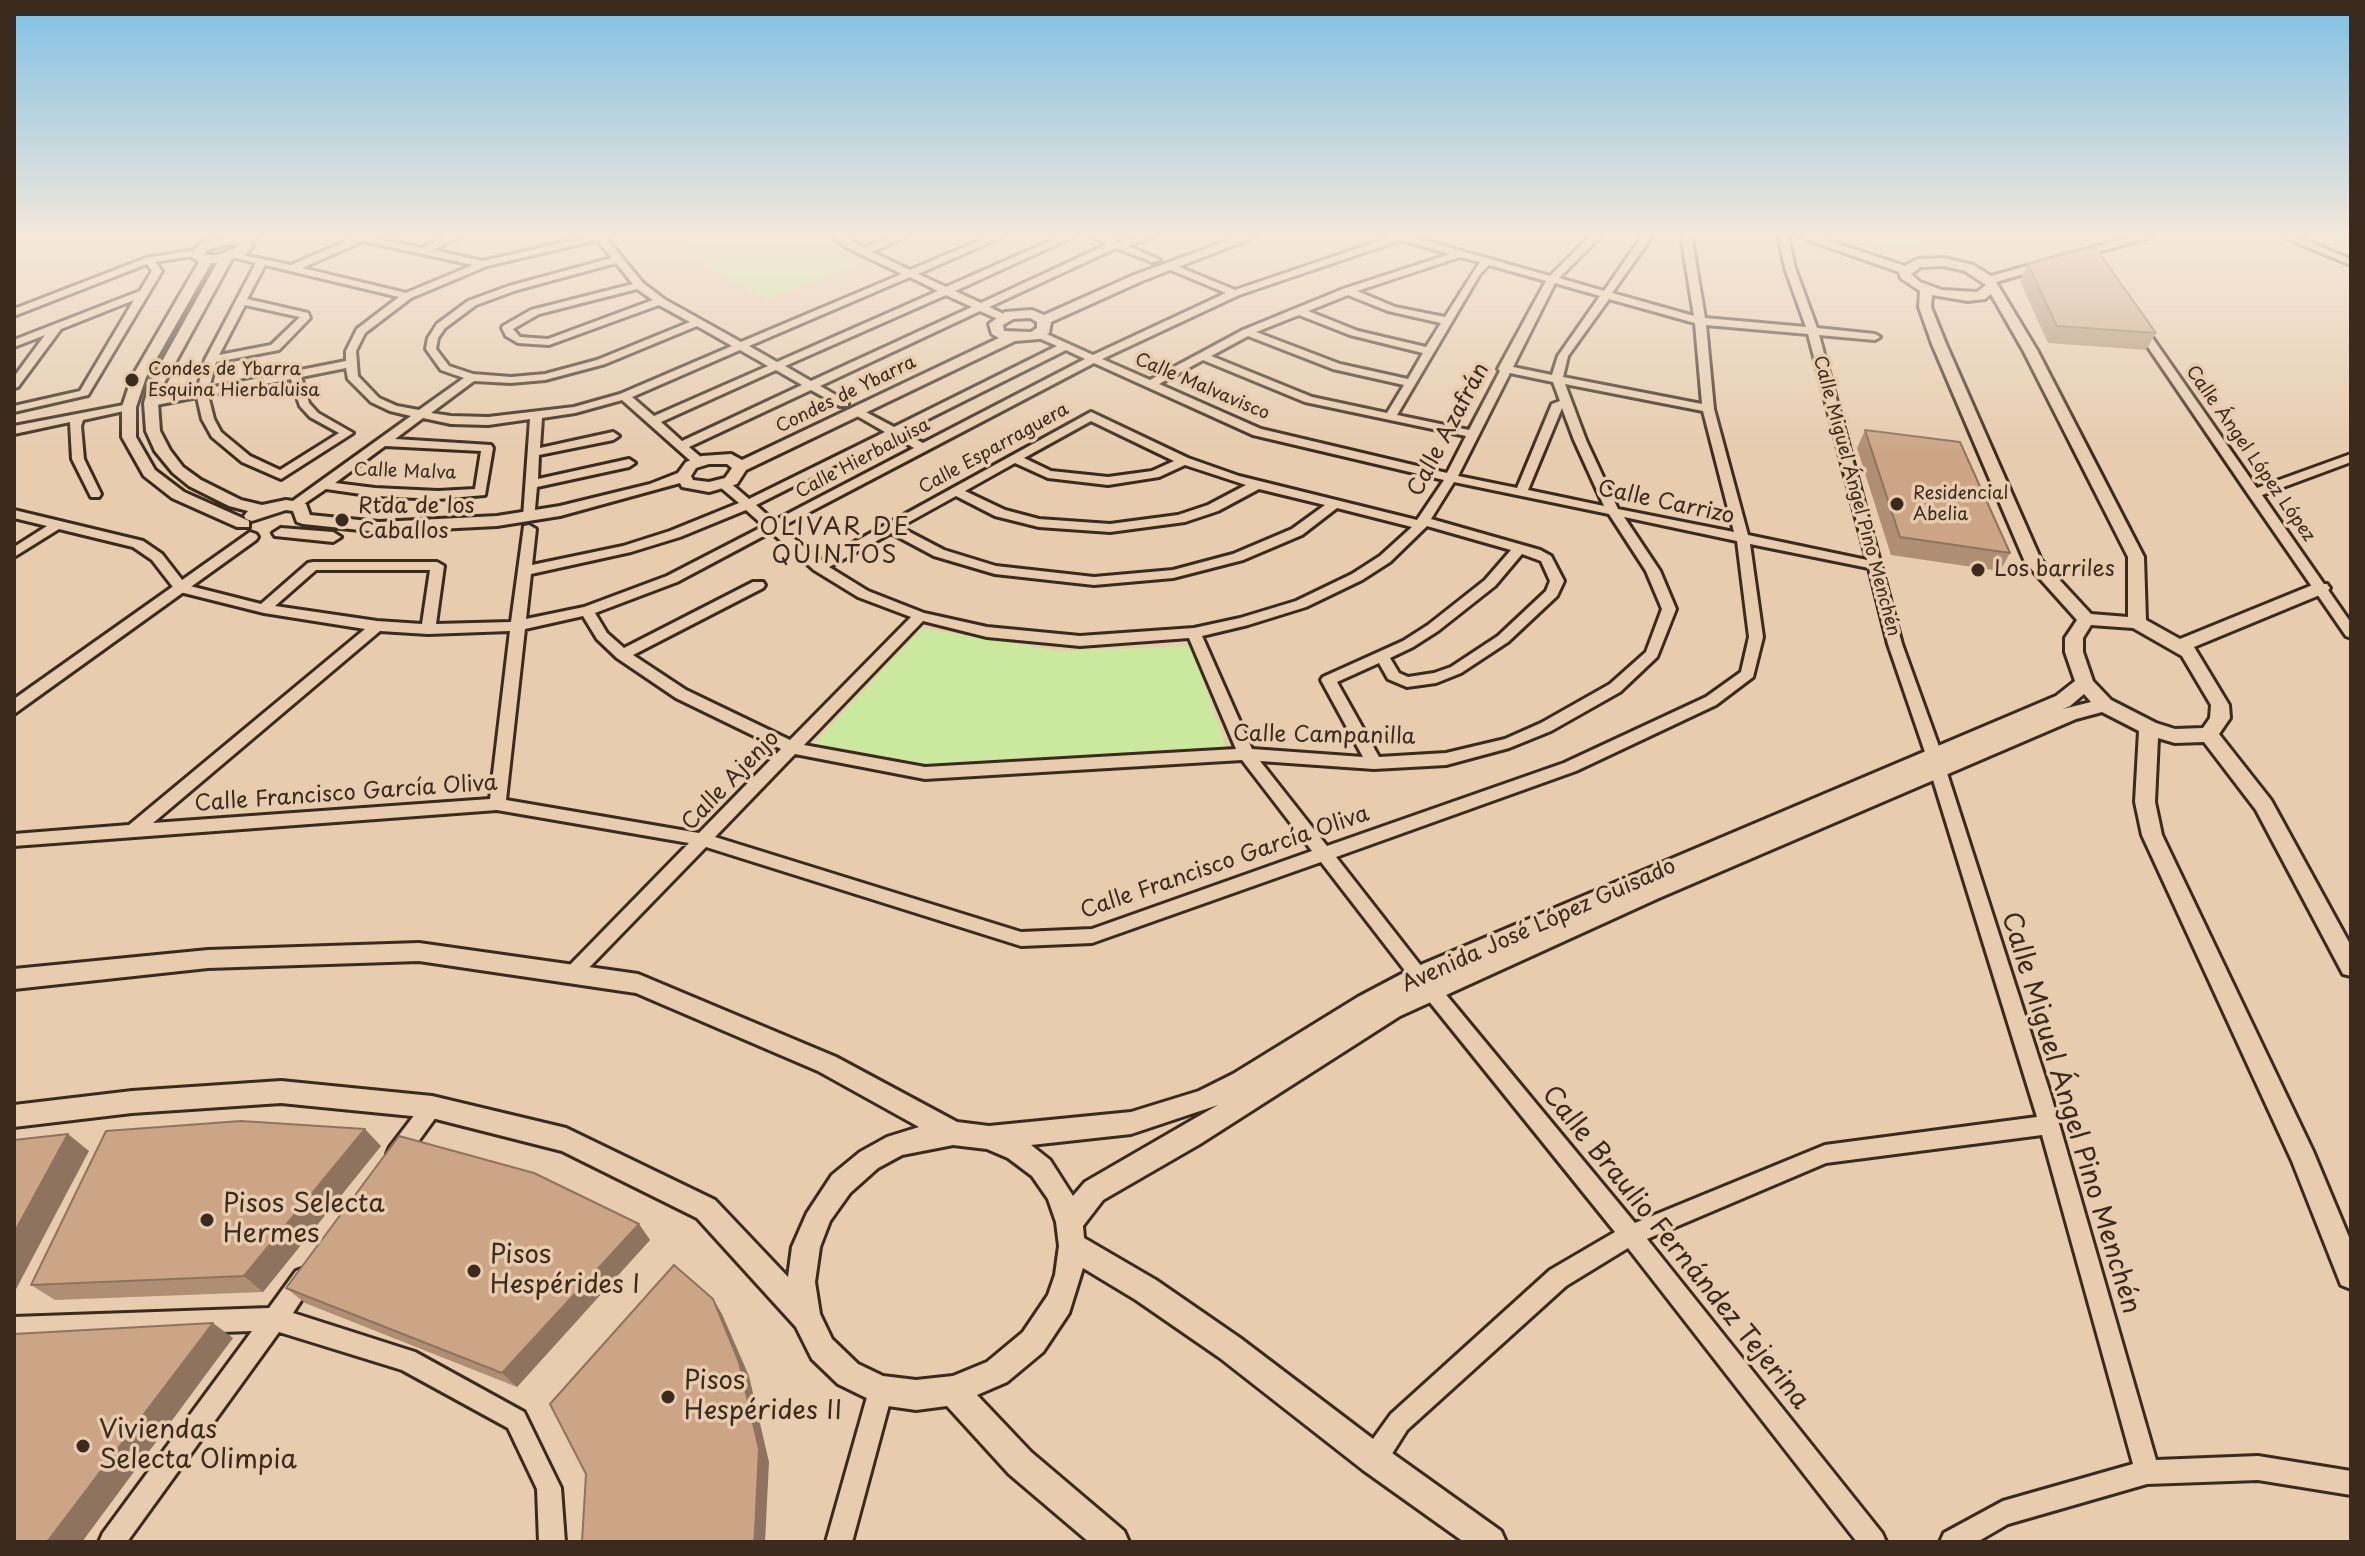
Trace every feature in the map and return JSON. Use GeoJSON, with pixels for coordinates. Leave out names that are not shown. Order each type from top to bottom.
{"type":"FeatureCollection","features":[{"type":"Feature","properties":{"kind":"main road"},"geometry":{"type":"LineString","coordinates":[[174,308],[139,377],[129,407],[129,437],[149,473],[178,495],[246,531],[404,540],[529,523],[621,508],[689,481],[724,484],[737,476],[736,463],[715,457],[698,461],[689,481]]}},
{"type":"Feature","properties":{"kind":"main road"},"geometry":{"type":"LineString","coordinates":[[199,308],[169,358],[151,403],[153,431],[178,470],[210,491],[247,507],[299,512],[346,525],[430,527],[529,523]]}},
{"type":"Feature","properties":{"kind":"main road"},"geometry":{"type":"LineString","coordinates":[[1038,317],[1057,308]]}},
{"type":"Feature","properties":{"kind":"main road"},"geometry":{"type":"LineString","coordinates":[[1038,317],[1062,308]]}},
{"type":"Feature","properties":{"kind":"main road"},"geometry":{"type":"LineString","coordinates":[[1925,308],[2033,562],[2086,619],[2137,623],[2184,649],[2220,705],[2220,718],[2209,735]]}},
{"type":"Feature","properties":{"kind":"main road"},"geometry":{"type":"LineString","coordinates":[[2004,308],[2030,350],[2136,557],[2137,623]]}},
{"type":"Feature","properties":{"kind":"main road"},"geometry":{"type":"LineString","coordinates":[[1000,324],[1012,337],[1038,334],[1046,327],[1038,317]]}},
{"type":"Feature","properties":{"kind":"main road","name":"Condes de Ybarra"},"geometry":{"type":"LineString","coordinates":[[850,408],[1000,324],[1038,317]]}},
{"type":"Feature","properties":{"kind":"main road","name":"Condes de Ybarra"},"geometry":{"type":"LineString","coordinates":[[736,463],[850,408],[1012,337]]}},
{"type":"Feature","properties":{"kind":"main road"},"geometry":{"type":"LineString","coordinates":[[14,708],[181,588],[246,531],[262,510]]}},
{"type":"Feature","properties":{"kind":"main road"},"geometry":{"type":"LineString","coordinates":[[281,533],[299,512]]}},
{"type":"Feature","properties":{"kind":"main road"},"geometry":{"type":"LineString","coordinates":[[2184,649],[2323,594]]}},
{"type":"Feature","properties":{"kind":"main road"},"geometry":{"type":"LineString","coordinates":[[2086,619],[2074,638],[2074,652],[2085,683],[2104,705],[2149,728],[2175,736],[2209,735]]}},
{"type":"Feature","properties":{"kind":"main road","name":"Avenida José López Guisado"},"geometry":{"type":"LineString","coordinates":[[989,1138],[1131,1123],[1204,1100],[1242,1082],[1366,1004],[1425,983],[1936,762],[2063,701],[2085,683]]}},
{"type":"Feature","properties":{"kind":"main road","name":"Avenida José López Guisado"},"geometry":{"type":"LineString","coordinates":[[1936,762],[2070,714],[2104,705]]}},
{"type":"Feature","properties":{"kind":"main road"},"geometry":{"type":"LineString","coordinates":[[2149,728],[2145,802],[2152,835],[2304,1159],[2351,1275]]}},
{"type":"Feature","properties":{"kind":"main road"},"geometry":{"type":"LineString","coordinates":[[2209,735],[2264,805],[2351,967]]}},
{"type":"Feature","properties":{"kind":"main road"},"geometry":{"type":"LineString","coordinates":[[14,979],[208,959],[419,952],[638,984],[827,1064],[953,1133]]}},
{"type":"Feature","properties":{"kind":"main road","name":"Avenida José López Guisado"},"geometry":{"type":"LineString","coordinates":[[1070,1234],[1094,1191],[1191,1136],[1425,983]]}},
{"type":"Feature","properties":{"kind":"main road"},"geometry":{"type":"LineString","coordinates":[[14,1116],[132,1102],[281,1092],[432,1107],[566,1140],[706,1209],[806,1317],[822,1349],[848,1374],[881,1390],[916,1395],[953,1391],[997,1372],[1033,1342],[1059,1303],[1069,1275],[1070,1234],[1059,1193],[1041,1168],[1017,1150],[989,1138],[953,1133],[896,1145],[869,1160],[841,1184],[820,1213],[806,1247],[801,1282],[806,1317]]}},
{"type":"Feature","properties":{"kind":"main road"},"geometry":{"type":"LineString","coordinates":[[1070,1234],[1230,1348],[1374,1459],[1490,1542]]}},
{"type":"Feature","properties":{"kind":"main road"},"geometry":{"type":"LineString","coordinates":[[953,1391],[1020,1463],[1113,1542]]}},
{"type":"Feature","properties":{"kind":"street"},"geometry":{"type":"LineString","coordinates":[[14,344],[106,308]]}},
{"type":"Feature","properties":{"kind":"street"},"geometry":{"type":"LineString","coordinates":[[14,409],[84,393],[133,308]]}},
{"type":"Feature","properties":{"kind":"street"},"geometry":{"type":"LineString","coordinates":[[238,308],[211,360],[202,392],[208,419],[216,434],[246,459],[281,475],[347,433],[314,415],[304,404],[295,375]]}},
{"type":"Feature","properties":{"kind":"street"},"geometry":{"type":"LineString","coordinates":[[211,360],[275,348],[305,318],[304,315],[271,308]]}},
{"type":"Feature","properties":{"kind":"street"},"geometry":{"type":"LineString","coordinates":[[392,308],[361,331],[351,351],[352,377],[375,400],[418,416],[488,421],[536,417],[624,396],[832,308]]}},
{"type":"Feature","properties":{"kind":"street"},"geometry":{"type":"LineString","coordinates":[[466,308],[456,313],[433,338],[431,349],[445,368],[472,377],[511,380],[574,371],[696,323]]}},
{"type":"Feature","properties":{"kind":"street"},"geometry":{"type":"LineString","coordinates":[[552,308],[535,312],[507,328],[518,340],[549,342],[642,308]]}},
{"type":"Feature","properties":{"kind":"street"},"geometry":{"type":"LineString","coordinates":[[671,308],[923,448]]}},
{"type":"Feature","properties":{"kind":"street"},"geometry":{"type":"LineString","coordinates":[[653,421],[909,308]]}},
{"type":"Feature","properties":{"kind":"street"},"geometry":{"type":"LineString","coordinates":[[681,446],[980,308]]}},
{"type":"Feature","properties":{"kind":"street"},"geometry":{"type":"LineString","coordinates":[[982,308],[1000,324]]}},
{"type":"Feature","properties":{"kind":"street","name":"Calle Hierbaluisa"},"geometry":{"type":"LineString","coordinates":[[181,588],[264,609],[377,626],[428,629],[515,626],[587,611],[672,579],[1093,359],[1204,308]]}},
{"type":"Feature","properties":{"kind":"street"},"geometry":{"type":"LineString","coordinates":[[1150,384],[1247,332],[1306,308]]}},
{"type":"Feature","properties":{"kind":"street"},"geometry":{"type":"LineString","coordinates":[[1389,308],[1448,321]]}},
{"type":"Feature","properties":{"kind":"street"},"geometry":{"type":"LineString","coordinates":[[1391,416],[1456,308]]}},
{"type":"Feature","properties":{"kind":"street","name":"Calle Azafrán"},"geometry":{"type":"LineString","coordinates":[[724,484],[819,567],[863,594],[920,616],[987,632],[1040,639],[1112,641],[1194,633],[1273,614],[1330,591],[1385,559],[1422,523],[1451,478],[1537,308]]}},
{"type":"Feature","properties":{"kind":"street"},"geometry":{"type":"LineString","coordinates":[[1557,378],[1563,356],[1596,308]]}},
{"type":"Feature","properties":{"kind":"street"},"geometry":{"type":"LineString","coordinates":[[1649,308],[1700,321],[1875,337]]}},
{"type":"Feature","properties":{"kind":"street","name":"Calle Francisco García Oliva"},"geometry":{"type":"LineString","coordinates":[[14,840],[497,804],[705,840],[1021,939],[1092,936],[1322,852],[1570,767],[1711,701],[1748,674],[1756,637],[1743,540],[1708,409],[1698,308]]}},
{"type":"Feature","properties":{"kind":"street","name":"Calle Miguel Ángel Pino Menchén"},"geometry":{"type":"LineString","coordinates":[[1804,308],[1895,644],[1936,762],[2049,1125],[2147,1472]]}},
{"type":"Feature","properties":{"kind":"street"},"geometry":{"type":"LineString","coordinates":[[1298,311],[1354,333],[1428,351]]}},
{"type":"Feature","properties":{"kind":"street","name":"Calle Ángel López López"},"geometry":{"type":"LineString","coordinates":[[2134,318],[2351,633]]}},
{"type":"Feature","properties":{"kind":"street"},"geometry":{"type":"LineString","coordinates":[[14,385],[58,326]]}},
{"type":"Feature","properties":{"kind":"street"},"geometry":{"type":"LineString","coordinates":[[1247,332],[1337,367],[1412,383]]}},
{"type":"Feature","properties":{"kind":"street","name":"Calle Malvavisco"},"geometry":{"type":"LineString","coordinates":[[1038,334],[1257,432],[1451,478]]}},
{"type":"Feature","properties":{"kind":"street"},"geometry":{"type":"LineString","coordinates":[[524,571],[626,549],[675,534],[748,504],[1066,346]]}},
{"type":"Feature","properties":{"kind":"street"},"geometry":{"type":"LineString","coordinates":[[1203,356],[1309,400],[1472,434]]}},
{"type":"Feature","properties":{"kind":"street"},"geometry":{"type":"LineString","coordinates":[[151,403],[350,364]]}},
{"type":"Feature","properties":{"kind":"street"},"geometry":{"type":"LineString","coordinates":[[1504,369],[1708,409]]}},
{"type":"Feature","properties":{"kind":"street","name":"Calle Malva"},"geometry":{"type":"LineString","coordinates":[[299,512],[323,485],[472,377]]}},
{"type":"Feature","properties":{"kind":"street","name":"Calle Campanilla"},"geometry":{"type":"LineString","coordinates":[[587,611],[602,636],[622,655],[681,694],[792,748],[925,773],[1246,754],[1374,763],[1446,759],[1509,743],[1546,727],[1615,688],[1652,654],[1669,609],[1653,571],[1613,511],[1580,440],[1557,378]]}},
{"type":"Feature","properties":{"kind":"street"},"geometry":{"type":"LineString","coordinates":[[624,396],[698,461]]}},
{"type":"Feature","properties":{"kind":"street"},"geometry":{"type":"LineString","coordinates":[[1521,492],[1558,404]]}},
{"type":"Feature","properties":{"kind":"street"},"geometry":{"type":"LineString","coordinates":[[14,430],[129,407]]}},
{"type":"Feature","properties":{"kind":"street"},"geometry":{"type":"LineString","coordinates":[[78,416],[75,426],[78,459],[95,494]]}},
{"type":"Feature","properties":{"kind":"street","name":"Calle Esparraguera"},"geometry":{"type":"LineString","coordinates":[[819,567],[1091,416],[1184,461],[1256,485],[1422,523],[1546,559],[1557,581],[1552,593],[1503,639],[1456,670],[1421,681],[1398,681],[1382,656]]}},
{"type":"Feature","properties":{"kind":"street"},"geometry":{"type":"LineString","coordinates":[[497,804],[529,523],[536,417]]}},
{"type":"Feature","properties":{"kind":"street"},"geometry":{"type":"LineString","coordinates":[[534,453],[613,436]]}},
{"type":"Feature","properties":{"kind":"street","name":"Calle Malva"},"geometry":{"type":"LineString","coordinates":[[323,485],[375,492],[438,495],[481,492],[487,448],[383,442]]}},
{"type":"Feature","properties":{"kind":"street"},"geometry":{"type":"LineString","coordinates":[[1015,458],[1048,474],[1108,481],[1155,474],[1184,461]]}},
{"type":"Feature","properties":{"kind":"street"},"geometry":{"type":"LineString","coordinates":[[2254,494],[2351,458]]}},
{"type":"Feature","properties":{"kind":"street"},"geometry":{"type":"LineString","coordinates":[[532,484],[629,463]]}},
{"type":"Feature","properties":{"kind":"street","name":"Calle Carrizo"},"geometry":{"type":"LineString","coordinates":[[1451,478],[1873,565]]}},
{"type":"Feature","properties":{"kind":"street"},"geometry":{"type":"LineString","coordinates":[[955,491],[1000,513],[1039,523],[1110,528],[1180,519],[1213,508],[1256,485]]}},
{"type":"Feature","properties":{"kind":"street"},"geometry":{"type":"LineString","coordinates":[[890,527],[939,553],[980,566],[1028,576],[1094,581],[1173,574],[1238,557],[1297,532],[1334,504]]}},
{"type":"Feature","properties":{"kind":"street"},"geometry":{"type":"LineString","coordinates":[[14,514],[138,544],[157,557],[181,588]]}},
{"type":"Feature","properties":{"kind":"street"},"geometry":{"type":"LineString","coordinates":[[14,553],[58,524]]}},
{"type":"Feature","properties":{"kind":"street"},"geometry":{"type":"LineString","coordinates":[[1374,763],[1328,680],[1382,656],[1433,628],[1470,600],[1519,549]]}},
{"type":"Feature","properties":{"kind":"street"},"geometry":{"type":"LineString","coordinates":[[264,609],[313,566],[437,566],[428,629]]}},
{"type":"Feature","properties":{"kind":"street"},"geometry":{"type":"LineString","coordinates":[[622,655],[758,585]]}},
{"type":"Feature","properties":{"kind":"street","name":"Calle Ajenjo"},"geometry":{"type":"LineString","coordinates":[[572,974],[920,616]]}},
{"type":"Feature","properties":{"kind":"street"},"geometry":{"type":"LineString","coordinates":[[134,830],[377,626]]}},
{"type":"Feature","properties":{"kind":"street","name":"Calle Braulio Fernández Tejerina"},"geometry":{"type":"LineString","coordinates":[[1194,633],[1246,754],[1425,983],[1631,1235],[1873,1542]]}},
{"type":"Feature","properties":{"kind":"street"},"geometry":{"type":"LineString","coordinates":[[383,1172],[432,1107]]}},
{"type":"Feature","properties":{"kind":"street"},"geometry":{"type":"LineString","coordinates":[[1374,1459],[1399,1422],[1558,1278],[1631,1235],[1825,1154],[2049,1125]]}},
{"type":"Feature","properties":{"kind":"street"},"geometry":{"type":"LineString","coordinates":[[112,1542],[320,1258]]}},
{"type":"Feature","properties":{"kind":"street"},"geometry":{"type":"LineString","coordinates":[[14,1328],[275,1319],[407,1360],[516,1420],[549,1488],[552,1542]]}},
{"type":"Feature","properties":{"kind":"street"},"geometry":{"type":"LineString","coordinates":[[839,1542],[881,1390]]}},
{"type":"Feature","properties":{"kind":"street"},"geometry":{"type":"LineString","coordinates":[[1953,1542],[2003,1513],[2147,1472],[2258,1468],[2351,1483]]}},
{"type":"Feature","properties":{"kind":"green space"},"geometry":{"type":"Polygon","coordinates":[[[922,628],[1060,651],[1191,646],[1226,747],[927,767],[811,747],[922,628]]]}},
{"type":"Feature","properties":{"kind":"building"},"geometry":{"type":"Polygon","coordinates":[[[2048,308],[2138,308],[2156,333],[2057,326],[2048,308]]]}},
{"type":"Feature","properties":{"kind":"building"},"geometry":{"type":"Polygon","coordinates":[[[1865,430],[1960,442],[2010,553],[1900,537],[1865,430]]]}},
{"type":"Feature","properties":{"kind":"building","name":"Pisos Selecta Hermes"},"geometry":{"type":"Polygon","coordinates":[[[241,1121],[365,1129],[244,1276],[31,1285],[106,1131],[241,1121]]]}},
{"type":"Feature","properties":{"kind":"building"},"geometry":{"type":"Polygon","coordinates":[[[68,1134],[14,1233],[14,1140],[68,1134]]]}},
{"type":"Feature","properties":{"kind":"building","name":"Pisos Hespérides I"},"geometry":{"type":"Polygon","coordinates":[[[399,1136],[534,1173],[639,1224],[502,1373],[286,1288],[399,1136]]]}},
{"type":"Feature","properties":{"kind":"building","name":"Pisos Hespérides II"},"geometry":{"type":"Polygon","coordinates":[[[674,1265],[713,1299],[739,1362],[759,1449],[754,1542],[582,1542],[586,1474],[550,1404],[674,1265]]]}},
{"type":"Feature","properties":{"kind":"building","name":"Viviendas Selecta Olimpia"},"geometry":{"type":"Polygon","coordinates":[[[213,1323],[47,1542],[14,1542],[14,1334],[213,1323]]]}},
{"type":"Feature","properties":{"kind":"place","name":"Condes de Ybarra Esquina Hierbaluisa"},"geometry":{"type":"Point","coordinates":[132,380]}},
{"type":"Feature","properties":{"kind":"place","name":"Residencial Abelia"},"geometry":{"type":"Point","coordinates":[1897,504]}},
{"type":"Feature","properties":{"kind":"place","name":"Rtda de los Caballos"},"geometry":{"type":"Point","coordinates":[342,520]}},
{"type":"Feature","properties":{"kind":"place","name":"Los barriles"},"geometry":{"type":"Point","coordinates":[1978,570]}},
{"type":"Feature","properties":{"kind":"place","name":"Pisos Selecta Hermes"},"geometry":{"type":"Point","coordinates":[207,1220]}},
{"type":"Feature","properties":{"kind":"place","name":"Pisos Hespérides I"},"geometry":{"type":"Point","coordinates":[474,1271]}},
{"type":"Feature","properties":{"kind":"place","name":"Pisos Hespérides II"},"geometry":{"type":"Point","coordinates":[668,1397]}},
{"type":"Feature","properties":{"kind":"place","name":"Viviendas Selecta Olimpia"},"geometry":{"type":"Point","coordinates":[83,1446]}},
{"type":"Feature","properties":{"kind":"district","name":"OLIVAR DE QUINTOS"},"geometry":{"type":"Point","coordinates":[835,542]}}]}
